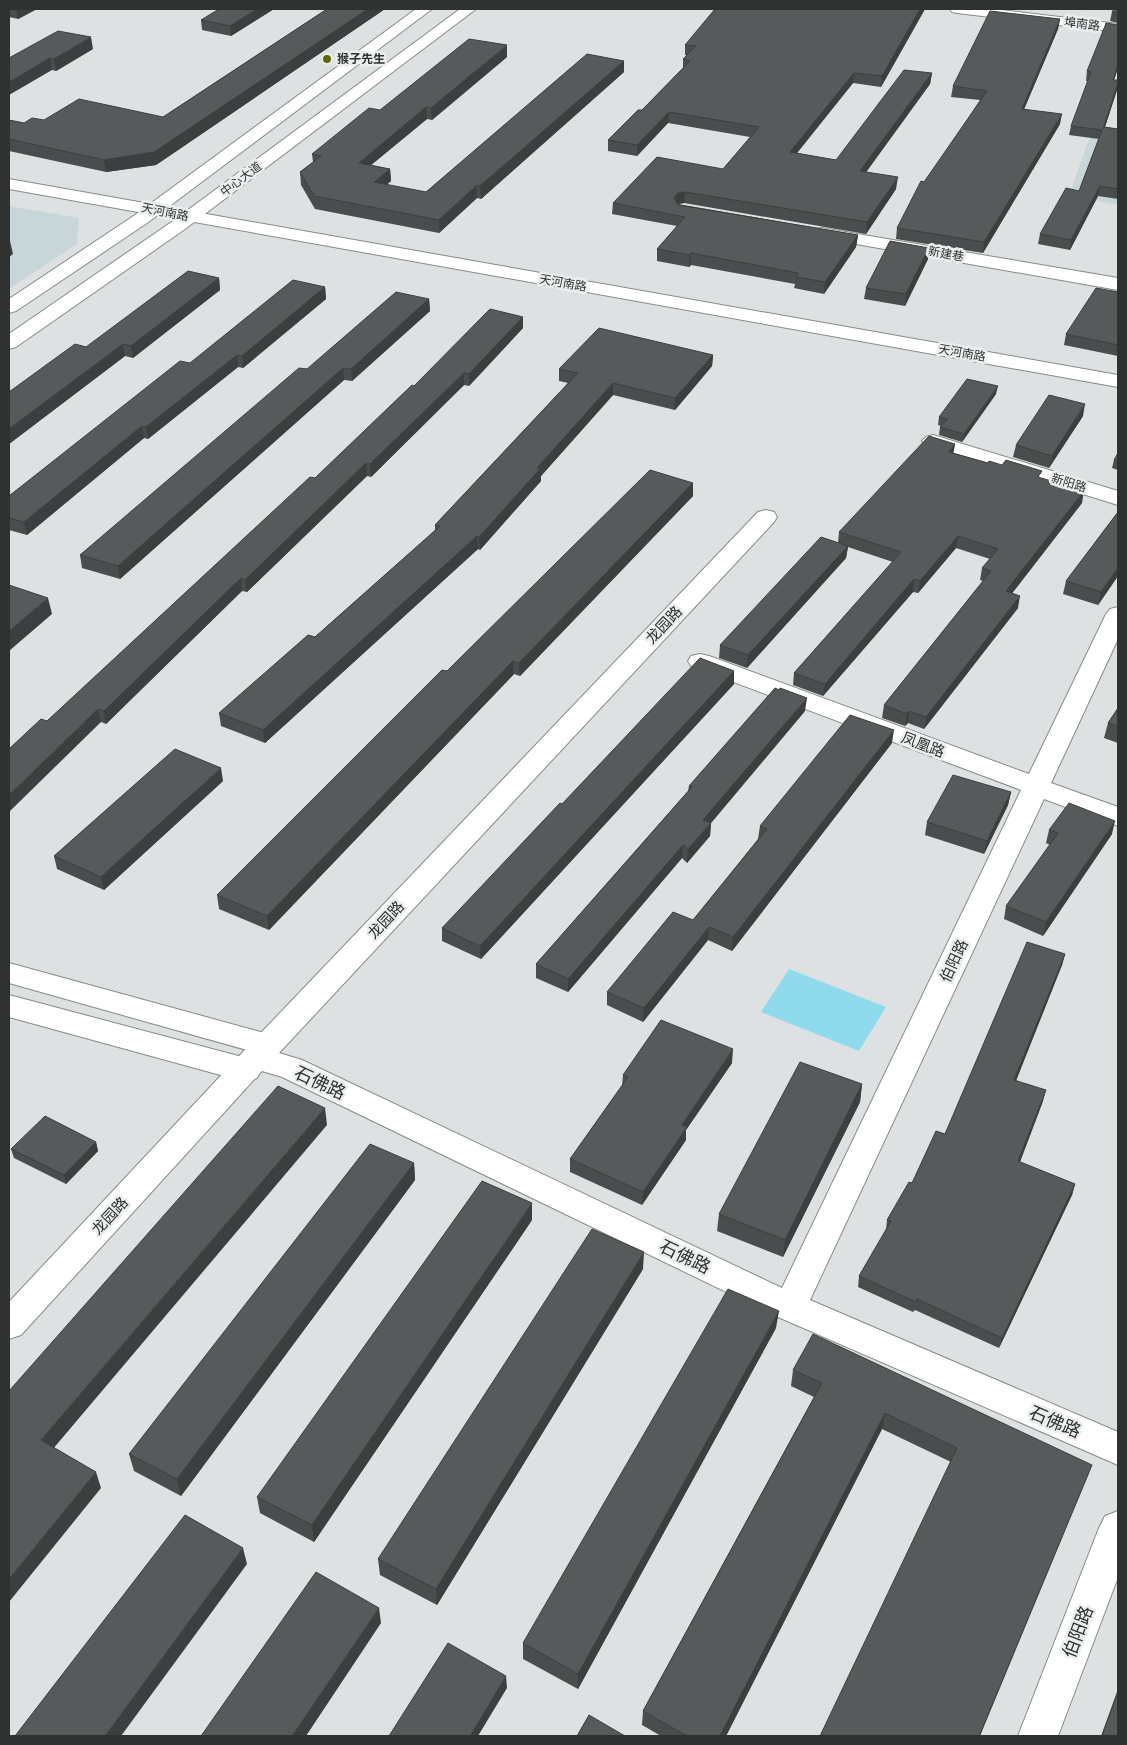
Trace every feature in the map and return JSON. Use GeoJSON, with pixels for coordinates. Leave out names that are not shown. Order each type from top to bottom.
{"type":"FeatureCollection","features":[{"type":"Feature","properties":{"kind":"main road","name":"中心大道"},"geometry":{"type":"LineString","coordinates":[[9,307],[147,214],[425,9]]}},
{"type":"Feature","properties":{"kind":"main road","name":"中心大道"},"geometry":{"type":"LineString","coordinates":[[9,342],[185,221],[469,9]]}},
{"type":"Feature","properties":{"kind":"main road","name":"埠南路"},"geometry":{"type":"LineString","coordinates":[[957,9],[1118,28]]}},
{"type":"Feature","properties":{"kind":"main road","name":"埠南路"},"geometry":{"type":"LineString","coordinates":[[1068,9],[1118,15]]}},
{"type":"Feature","properties":{"kind":"main road","name":"天河南路"},"geometry":{"type":"LineString","coordinates":[[9,184],[147,214],[1118,390]]}},
{"type":"Feature","properties":{"kind":"main road","name":"天河南路"},"geometry":{"type":"LineString","coordinates":[[9,195],[147,214]]}},
{"type":"Feature","properties":{"kind":"main road","name":"天河南路"},"geometry":{"type":"LineString","coordinates":[[185,221],[1118,381]]}},
{"type":"Feature","properties":{"kind":"main road","name":"新建巷"},"geometry":{"type":"LineString","coordinates":[[810,231],[1118,284]]}},
{"type":"Feature","properties":{"kind":"main road","name":"新阳路"},"geometry":{"type":"LineString","coordinates":[[933,441],[1118,498]]}},
{"type":"Feature","properties":{"kind":"main road","name":"龙园路"},"geometry":{"type":"LineString","coordinates":[[9,1325],[257,1058],[766,517]]}},
{"type":"Feature","properties":{"kind":"main road","name":"伯阳路"},"geometry":{"type":"LineString","coordinates":[[790,1307],[1118,614]]}},
{"type":"Feature","properties":{"kind":"main road","name":"凤凰路"},"geometry":{"type":"LineString","coordinates":[[700,661],[1118,818]]}},
{"type":"Feature","properties":{"kind":"main road","name":"石佛路"},"geometry":{"type":"LineString","coordinates":[[9,973],[290,1068],[790,1307],[1118,1449]]}},
{"type":"Feature","properties":{"kind":"main road","name":"石佛路"},"geometry":{"type":"LineString","coordinates":[[9,1006],[257,1058]]}},
{"type":"Feature","properties":{"kind":"main road","name":"伯阳路"},"geometry":{"type":"LineString","coordinates":[[1038,1736],[1118,1528]]}},
{"type":"Feature","properties":{"kind":"shaded area"},"geometry":{"type":"Polygon","coordinates":[[[1092,131],[1118,135],[1118,205],[1069,195],[1092,131]]]}},
{"type":"Feature","properties":{"kind":"shaded area"},"geometry":{"type":"Polygon","coordinates":[[[9,206],[79,218],[77,244],[9,289],[9,206]]]}},
{"type":"Feature","properties":{"kind":"shaded area"},"geometry":{"type":"Polygon","coordinates":[[[789,969],[886,1007],[859,1051],[761,1012],[789,969]]]}},
{"type":"Feature","properties":{"kind":"building"},"geometry":{"type":"Polygon","coordinates":[[[219,9],[257,9],[230,26],[201,20],[219,9]]]}},
{"type":"Feature","properties":{"kind":"building"},"geometry":{"type":"Polygon","coordinates":[[[327,9],[368,9],[154,152],[104,160],[9,139],[9,120],[24,123],[32,118],[44,120],[79,99],[163,117],[327,9]]]}},
{"type":"Feature","properties":{"kind":"building"},"geometry":{"type":"Polygon","coordinates":[[[715,9],[920,9],[882,76],[854,73],[790,152],[836,160],[904,70],[932,73],[860,171],[898,177],[867,222],[685,192],[678,193],[674,198],[678,205],[858,235],[825,282],[796,277],[798,273],[691,253],[690,255],[657,249],[685,217],[613,203],[657,157],[723,169],[759,127],[669,112],[637,145],[608,140],[638,110],[642,110],[690,61],[683,59],[696,46],[685,45],[715,9]]]}},
{"type":"Feature","properties":{"kind":"building"},"geometry":{"type":"Polygon","coordinates":[[[1114,9],[1118,9],[1118,13],[1112,12],[1114,9]]]}},
{"type":"Feature","properties":{"kind":"building"},"geometry":{"type":"Polygon","coordinates":[[[990,11],[1060,19],[1022,109],[1062,114],[984,242],[897,228],[921,181],[924,182],[987,91],[953,86],[990,11]]]}},
{"type":"Feature","properties":{"kind":"building"},"geometry":{"type":"Polygon","coordinates":[[[1106,23],[1118,25],[1118,64],[1113,80],[1118,80],[1118,83],[1103,129],[1104,127],[1118,129],[1118,189],[1100,186],[1071,240],[1040,234],[1066,188],[1079,191],[1102,130],[1071,126],[1091,72],[1087,71],[1106,23]]]}},
{"type":"Feature","properties":{"kind":"building"},"geometry":{"type":"Polygon","coordinates":[[[58,31],[91,37],[9,82],[9,58],[58,31]]]}},
{"type":"Feature","properties":{"kind":"building"},"geometry":{"type":"Polygon","coordinates":[[[469,39],[507,45],[431,108],[426,107],[359,163],[390,169],[374,182],[426,192],[587,54],[624,61],[480,186],[476,186],[439,220],[314,196],[300,172],[321,156],[312,154],[369,108],[380,110],[469,39]]]}},
{"type":"Feature","properties":{"kind":"building"},"geometry":{"type":"Polygon","coordinates":[[[890,241],[929,248],[906,294],[866,288],[890,241]]]}},
{"type":"Feature","properties":{"kind":"building"},"geometry":{"type":"Polygon","coordinates":[[[188,271],[219,278],[131,346],[123,344],[9,429],[9,392],[75,344],[86,347],[188,271]]]}},
{"type":"Feature","properties":{"kind":"building"},"geometry":{"type":"Polygon","coordinates":[[[293,280],[325,287],[242,356],[237,355],[146,427],[142,426],[24,522],[9,518],[9,496],[180,361],[190,363],[293,280]]]}},
{"type":"Feature","properties":{"kind":"building"},"geometry":{"type":"Polygon","coordinates":[[[1096,288],[1118,292],[1118,345],[1066,334],[1096,288]]]}},
{"type":"Feature","properties":{"kind":"building"},"geometry":{"type":"Polygon","coordinates":[[[396,292],[429,299],[351,369],[343,368],[118,566],[80,555],[299,368],[307,369],[396,292]]]}},
{"type":"Feature","properties":{"kind":"building"},"geometry":{"type":"Polygon","coordinates":[[[490,309],[523,317],[469,374],[464,373],[370,464],[366,463],[245,580],[241,578],[104,711],[98,709],[9,795],[9,749],[41,719],[47,721],[310,477],[315,478],[412,385],[414,386],[490,309]]]}},
{"type":"Feature","properties":{"kind":"building"},"geometry":{"type":"Polygon","coordinates":[[[599,328],[713,355],[675,398],[613,383],[537,468],[541,468],[479,537],[477,536],[263,730],[219,713],[308,635],[315,637],[440,526],[435,525],[578,373],[559,369],[599,328]]]}},
{"type":"Feature","properties":{"kind":"building"},"geometry":{"type":"Polygon","coordinates":[[[967,379],[998,386],[964,434],[940,427],[948,419],[939,417],[967,379]]]}},
{"type":"Feature","properties":{"kind":"building"},"geometry":{"type":"Polygon","coordinates":[[[1049,395],[1085,404],[1052,456],[1016,445],[1049,395]]]}},
{"type":"Feature","properties":{"kind":"building"},"geometry":{"type":"Polygon","coordinates":[[[929,436],[955,444],[949,452],[1002,465],[1006,460],[1042,471],[1038,477],[1084,491],[1006,591],[1020,596],[926,717],[909,711],[907,714],[884,705],[991,571],[982,568],[998,549],[958,536],[920,581],[914,579],[825,684],[794,673],[901,552],[839,532],[929,436]]]}},
{"type":"Feature","properties":{"kind":"building"},"geometry":{"type":"Polygon","coordinates":[[[1118,453],[1118,461],[1114,460],[1118,453]]]}},
{"type":"Feature","properties":{"kind":"building"},"geometry":{"type":"Polygon","coordinates":[[[650,470],[693,483],[519,663],[513,661],[267,916],[217,895],[442,670],[447,671],[650,470]]]}},
{"type":"Feature","properties":{"kind":"building"},"geometry":{"type":"Polygon","coordinates":[[[1118,512],[1118,568],[1101,592],[1066,581],[1118,512]]]}},
{"type":"Feature","properties":{"kind":"building"},"geometry":{"type":"Polygon","coordinates":[[[821,537],[848,546],[748,655],[720,645],[821,537]]]}},
{"type":"Feature","properties":{"kind":"building"},"geometry":{"type":"Polygon","coordinates":[[[9,585],[48,598],[9,631],[9,585]]]}},
{"type":"Feature","properties":{"kind":"building"},"geometry":{"type":"Polygon","coordinates":[[[700,658],[734,671],[480,946],[442,928],[560,803],[562,804],[700,658]]]}},
{"type":"Feature","properties":{"kind":"building"},"geometry":{"type":"Polygon","coordinates":[[[775,688],[807,698],[703,820],[711,823],[688,849],[683,845],[568,979],[536,964],[692,787],[689,786],[775,688]]]}},
{"type":"Feature","properties":{"kind":"building"},"geometry":{"type":"Polygon","coordinates":[[[1118,708],[1118,726],[1108,723],[1118,708]]]}},
{"type":"Feature","properties":{"kind":"building"},"geometry":{"type":"Polygon","coordinates":[[[850,715],[894,730],[733,937],[709,927],[644,1008],[607,992],[673,912],[693,920],[767,829],[760,826],[850,715]]]}},
{"type":"Feature","properties":{"kind":"building"},"geometry":{"type":"Polygon","coordinates":[[[175,749],[221,768],[101,877],[54,856],[175,749]]]}},
{"type":"Feature","properties":{"kind":"building"},"geometry":{"type":"Polygon","coordinates":[[[953,775],[1011,792],[987,841],[927,822],[953,775]]]}},
{"type":"Feature","properties":{"kind":"building"},"geometry":{"type":"Polygon","coordinates":[[[1069,803],[1115,821],[1046,922],[1006,906],[1058,833],[1049,830],[1069,803]]]}},
{"type":"Feature","properties":{"kind":"building"},"geometry":{"type":"Polygon","coordinates":[[[1027,942],[1065,954],[1014,1080],[1046,1090],[1018,1161],[1075,1184],[1002,1338],[917,1299],[916,1302],[859,1276],[891,1221],[887,1220],[909,1182],[912,1183],[936,1131],[945,1134],[1027,942]]]}},
{"type":"Feature","properties":{"kind":"building"},"geometry":{"type":"Polygon","coordinates":[[[661,1020],[733,1049],[682,1125],[687,1127],[643,1192],[570,1159],[628,1077],[623,1075],[661,1020]]]}},
{"type":"Feature","properties":{"kind":"building"},"geometry":{"type":"Polygon","coordinates":[[[800,1062],[862,1084],[785,1240],[719,1214],[800,1062]]]}},
{"type":"Feature","properties":{"kind":"building"},"geometry":{"type":"Polygon","coordinates":[[[278,1086],[325,1108],[41,1440],[96,1472],[9,1579],[9,1391],[278,1086]]]}},
{"type":"Feature","properties":{"kind":"building"},"geometry":{"type":"Polygon","coordinates":[[[45,1116],[96,1142],[64,1175],[11,1149],[45,1116]]]}},
{"type":"Feature","properties":{"kind":"building"},"geometry":{"type":"Polygon","coordinates":[[[370,1144],[414,1163],[177,1479],[129,1454],[370,1144]]]}},
{"type":"Feature","properties":{"kind":"building"},"geometry":{"type":"Polygon","coordinates":[[[482,1181],[532,1203],[312,1525],[257,1497],[482,1181]]]}},
{"type":"Feature","properties":{"kind":"building"},"geometry":{"type":"Polygon","coordinates":[[[592,1229],[644,1252],[436,1589],[378,1559],[592,1229]]]}},
{"type":"Feature","properties":{"kind":"building"},"geometry":{"type":"Polygon","coordinates":[[[728,1289],[779,1311],[578,1674],[523,1643],[728,1289]]]}},
{"type":"Feature","properties":{"kind":"building"},"geometry":{"type":"Polygon","coordinates":[[[813,1334],[1092,1465],[979,1736],[820,1736],[957,1448],[885,1413],[720,1736],[687,1736],[643,1711],[822,1383],[793,1370],[813,1334]]]}},
{"type":"Feature","properties":{"kind":"building"},"geometry":{"type":"Polygon","coordinates":[[[185,1515],[243,1548],[105,1736],[15,1736],[185,1515]]]}},
{"type":"Feature","properties":{"kind":"building"},"geometry":{"type":"Polygon","coordinates":[[[316,1572],[379,1608],[292,1736],[201,1736],[316,1572]]]}},
{"type":"Feature","properties":{"kind":"building"},"geometry":{"type":"Polygon","coordinates":[[[448,1643],[506,1676],[470,1736],[389,1736],[448,1643]]]}},
{"type":"Feature","properties":{"kind":"building"},"geometry":{"type":"Polygon","coordinates":[[[1118,1692],[1118,1736],[1102,1736],[1118,1692]]]}},
{"type":"Feature","properties":{"kind":"building"},"geometry":{"type":"Polygon","coordinates":[[[589,1715],[625,1736],[577,1736],[589,1715]]]}},
{"type":"Feature","properties":{"kind":"place","name":"猴子先生"},"geometry":{"type":"Point","coordinates":[327,59]}}]}
